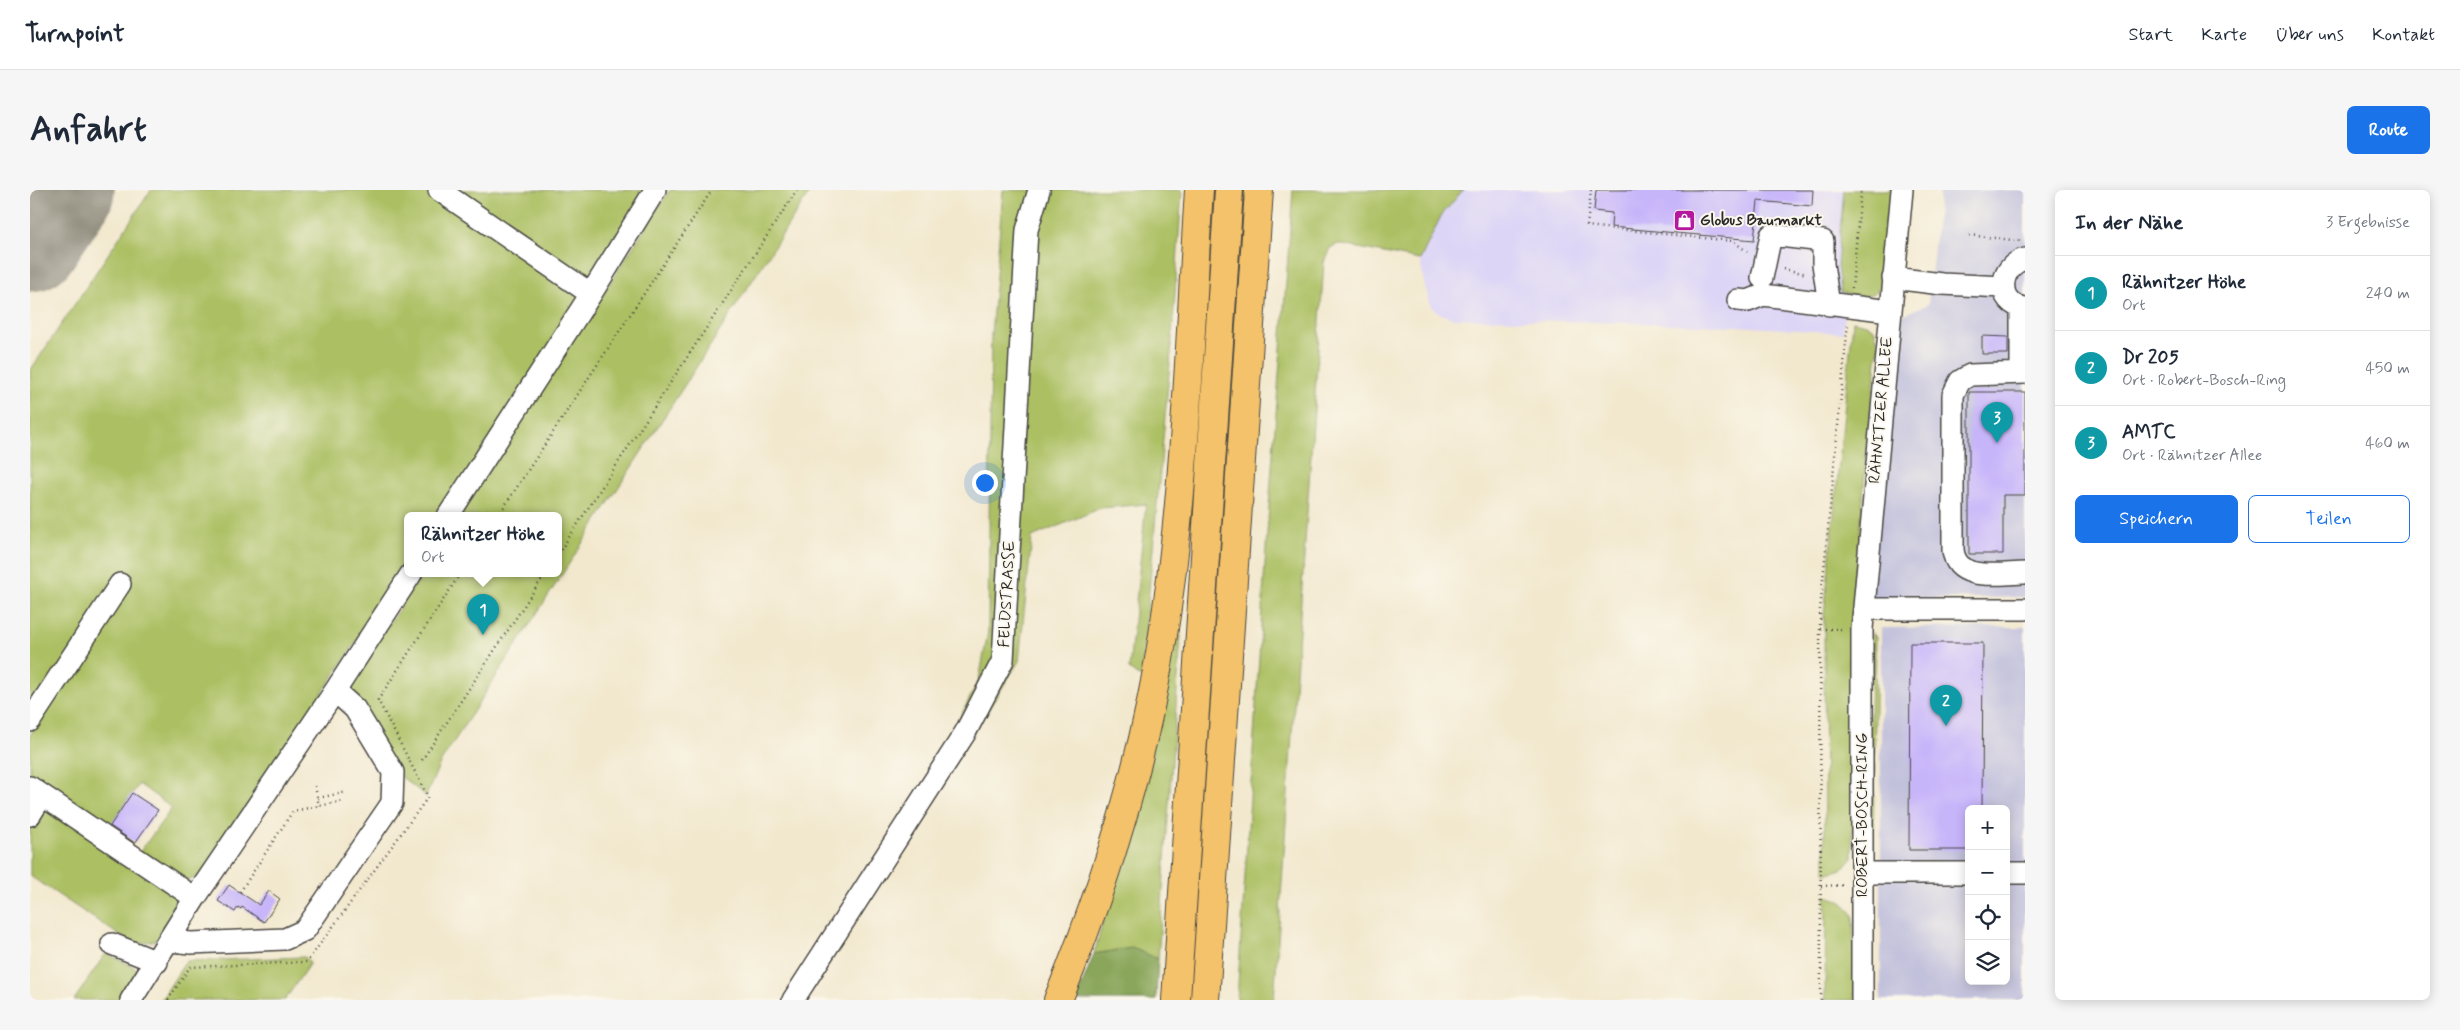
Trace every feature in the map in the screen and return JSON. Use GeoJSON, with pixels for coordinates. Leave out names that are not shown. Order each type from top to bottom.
{"type":"FeatureCollection","features":[{"type":"Feature","properties":{"kind":"highway"},"geometry":{"type":"LineString","coordinates":[[1058,1000],[1107,873],[1138,762],[1157,667],[1169,582],[1180,477],[1199,190]]}},
{"type":"Feature","properties":{"kind":"highway"},"geometry":{"type":"LineString","coordinates":[[1176,1000],[1229,190]]}},
{"type":"Feature","properties":{"kind":"highway"},"geometry":{"type":"LineString","coordinates":[[1205,1000],[1259,190]]}},
{"type":"Feature","properties":{"kind":"street"},"geometry":{"type":"LineString","coordinates":[[439,190],[591,294]]}},
{"type":"Feature","properties":{"kind":"street"},"geometry":{"type":"LineString","coordinates":[[451,512],[591,294],[655,190]]}},
{"type":"Feature","properties":{"kind":"street","name":"FELDSTRASSE"},"geometry":{"type":"LineString","coordinates":[[794,1000],[965,733],[1003,660],[1026,230],[1039,190]]}},
{"type":"Feature","properties":{"kind":"street","name":"RÄHNITZER ALLEE"},"geometry":{"type":"LineString","coordinates":[[1869,616],[1890,312],[1902,190]]}},
{"type":"Feature","properties":{"kind":"street"},"geometry":{"type":"LineString","coordinates":[[1793,300],[1774,292],[1759,270],[1771,235],[1823,240],[1824,278],[1828,305]]}},
{"type":"Feature","properties":{"kind":"street"},"geometry":{"type":"LineString","coordinates":[[2025,259],[2010,266],[2004,280],[2004,287],[2009,300],[2023,308],[2023,373],[1970,375],[1960,381],[1953,394],[1954,559],[1960,568],[1971,574],[2025,573]]}},
{"type":"Feature","properties":{"kind":"street"},"geometry":{"type":"LineString","coordinates":[[1893,278],[1942,284],[2004,287]]}},
{"type":"Feature","properties":{"kind":"street"},"geometry":{"type":"LineString","coordinates":[[1743,300],[1763,295],[1890,312]]}},
{"type":"Feature","properties":{"kind":"street"},"geometry":{"type":"LineString","coordinates":[[131,1000],[157,962],[195,898],[335,692],[409,577]]}},
{"type":"Feature","properties":{"kind":"street"},"geometry":{"type":"LineString","coordinates":[[30,721],[120,584]]}},
{"type":"Feature","properties":{"kind":"street"},"geometry":{"type":"LineString","coordinates":[[1869,616],[2025,609]]}},
{"type":"Feature","properties":{"kind":"street","name":"ROBERT-BOSCH-RING"},"geometry":{"type":"LineString","coordinates":[[1862,1000],[1862,879],[1869,616]]}},
{"type":"Feature","properties":{"kind":"street"},"geometry":{"type":"LineString","coordinates":[[169,941],[191,943],[285,939],[305,930],[392,803],[393,772],[355,709],[335,692]]}},
{"type":"Feature","properties":{"kind":"street"},"geometry":{"type":"LineString","coordinates":[[30,815],[36,792],[195,898]]}},
{"type":"Feature","properties":{"kind":"street"},"geometry":{"type":"LineString","coordinates":[[1862,879],[1965,873]]}},
{"type":"Feature","properties":{"kind":"street"},"geometry":{"type":"LineString","coordinates":[[2010,873],[2025,873]]}},
{"type":"Feature","properties":{"kind":"street"},"geometry":{"type":"LineString","coordinates":[[112,944],[157,962]]}},
{"type":"Feature","properties":{"kind":"path"},"geometry":{"type":"LineString","coordinates":[[501,512],[712,190]]}},
{"type":"Feature","properties":{"kind":"path"},"geometry":{"type":"LineString","coordinates":[[562,548],[797,190]]}},
{"type":"Feature","properties":{"kind":"path"},"geometry":{"type":"LineString","coordinates":[[1591,190],[1587,226],[1733,240],[1759,270],[1852,283]]}},
{"type":"Feature","properties":{"kind":"path"},"geometry":{"type":"LineString","coordinates":[[1821,1000],[1820,628],[1861,190]]}},
{"type":"Feature","properties":{"kind":"path"},"geometry":{"type":"LineString","coordinates":[[1969,235],[2025,241]]}},
{"type":"Feature","properties":{"kind":"path"},"geometry":{"type":"LineString","coordinates":[[168,1000],[190,967],[307,962],[428,797],[378,700],[458,577]]}},
{"type":"Feature","properties":{"kind":"path"},"geometry":{"type":"LineString","coordinates":[[422,760],[543,577]]}},
{"type":"Feature","properties":{"kind":"path"},"geometry":{"type":"LineString","coordinates":[[1820,628],[1869,616]]}},
{"type":"Feature","properties":{"kind":"path"},"geometry":{"type":"LineString","coordinates":[[315,786],[319,806]]}},
{"type":"Feature","properties":{"kind":"path"},"geometry":{"type":"LineString","coordinates":[[318,798],[347,792]]}},
{"type":"Feature","properties":{"kind":"path"},"geometry":{"type":"LineString","coordinates":[[240,892],[294,811],[344,801]]}},
{"type":"Feature","properties":{"kind":"path"},"geometry":{"type":"LineString","coordinates":[[1821,886],[1862,879]]}},
{"type":"Feature","properties":{"kind":"shaded area"},"geometry":{"type":"Polygon","coordinates":[[[1463,190],[1844,190],[1837,265],[1844,318],[1843,333],[1736,326],[1453,318],[1441,314],[1431,307],[1420,260],[1441,216],[1463,190]]]}},
{"type":"Feature","properties":{"kind":"shaded area"},"geometry":{"type":"Polygon","coordinates":[[[1940,190],[2025,190],[2025,597],[1869,600],[1895,318],[1928,304],[1940,190]]]}},
{"type":"Feature","properties":{"kind":"shaded area"},"geometry":{"type":"Polygon","coordinates":[[[2025,627],[2025,1000],[1881,1000],[1881,628],[2025,627]]]}},
{"type":"Feature","properties":{"kind":"green space"},"geometry":{"type":"Polygon","coordinates":[[[151,190],[650,190],[442,512],[404,512],[404,569],[202,875],[193,879],[177,878],[161,870],[139,853],[172,808],[139,784],[105,833],[30,783],[30,735],[130,587],[30,703],[30,371],[151,190]]]}},
{"type":"Feature","properties":{"kind":"green space"},"geometry":{"type":"Polygon","coordinates":[[[670,190],[811,190],[562,575],[562,512],[462,512],[670,190]]]}},
{"type":"Feature","properties":{"kind":"green space"},"geometry":{"type":"Polygon","coordinates":[[[1003,190],[1182,190],[1171,352],[1141,678],[1129,669],[1146,504],[1101,508],[1032,537],[1019,661],[805,1000],[931,773],[979,680],[988,632],[991,335],[1003,190]]]}},
{"type":"Feature","properties":{"kind":"green space"},"geometry":{"type":"Polygon","coordinates":[[[1293,190],[1463,190],[1441,216],[1420,260],[1338,244],[1330,248],[1324,262],[1274,1000],[1237,1000],[1267,533],[1293,190]]]}},
{"type":"Feature","properties":{"kind":"green space"},"geometry":{"type":"Polygon","coordinates":[[[1844,190],[1895,190],[1885,283],[1875,292],[1865,296],[1840,292],[1837,265],[1844,190]]]}},
{"type":"Feature","properties":{"kind":"green space"},"geometry":{"type":"Polygon","coordinates":[[[1853,321],[1866,324],[1874,329],[1879,344],[1868,435],[1855,598],[1852,859],[1840,869],[1825,873],[1824,616],[1853,321]]]}},
{"type":"Feature","properties":{"kind":"green space"},"geometry":{"type":"Polygon","coordinates":[[[420,577],[560,577],[440,763],[426,796],[399,775],[348,687],[420,577]]]}},
{"type":"Feature","properties":{"kind":"green space"},"geometry":{"type":"Polygon","coordinates":[[[1872,633],[1876,637],[1873,849],[1867,839],[1872,633]]]}},
{"type":"Feature","properties":{"kind":"green space"},"geometry":{"type":"Polygon","coordinates":[[[1181,635],[1158,959],[1132,948],[1094,954],[1123,850],[1175,636],[1181,635]]]}},
{"type":"Feature","properties":{"kind":"green space"},"geometry":{"type":"Polygon","coordinates":[[[49,804],[175,894],[177,900],[176,912],[158,940],[137,944],[119,935],[30,876],[30,822],[49,804]]]}},
{"type":"Feature","properties":{"kind":"green space"},"geometry":{"type":"Polygon","coordinates":[[[1826,896],[1842,902],[1853,915],[1855,1000],[1825,1000],[1826,896]]]}},
{"type":"Feature","properties":{"kind":"green space"},"geometry":{"type":"Polygon","coordinates":[[[1132,948],[1158,959],[1156,1000],[1076,1000],[1094,954],[1132,948]]]}},
{"type":"Feature","properties":{"kind":"green space"},"geometry":{"type":"Polygon","coordinates":[[[106,953],[139,970],[125,1000],[74,1000],[106,953]]]}},
{"type":"Feature","properties":{"kind":"green space"},"geometry":{"type":"Polygon","coordinates":[[[305,957],[310,963],[285,1000],[161,1000],[186,961],[305,957]]]}},
{"type":"Feature","properties":{"kind":"building","name":"Globus Baumarkt"},"geometry":{"type":"Polygon","coordinates":[[[1596,190],[1813,190],[1812,206],[1758,201],[1754,240],[1611,227],[1612,213],[1594,211],[1596,190]]]}},
{"type":"Feature","properties":{"kind":"building"},"geometry":{"type":"Polygon","coordinates":[[[1982,336],[2008,337],[2008,354],[1982,354],[1982,336]]]}},
{"type":"Feature","properties":{"kind":"building"},"geometry":{"type":"Polygon","coordinates":[[[1969,392],[2025,392],[2025,495],[2003,495],[2003,554],[1969,554],[1969,392]]]}},
{"type":"Feature","properties":{"kind":"building"},"geometry":{"type":"Polygon","coordinates":[[[1910,643],[1983,643],[1982,805],[1965,805],[1965,850],[1909,850],[1910,643]]]}},
{"type":"Feature","properties":{"kind":"building"},"geometry":{"type":"Polygon","coordinates":[[[132,793],[158,810],[135,843],[110,826],[132,793]]]}},
{"type":"Feature","properties":{"kind":"building"},"geometry":{"type":"Polygon","coordinates":[[[229,885],[259,905],[269,891],[280,899],[264,922],[242,907],[241,909],[238,907],[235,912],[218,901],[229,885]]]}},
{"type":"Feature","properties":{"kind":"runway"},"geometry":{"type":"LineString","coordinates":[[30,242],[65,190]]}},
{"type":"Feature","properties":{"kind":"place","name":"Globus Baumarkt"},"geometry":{"type":"Point","coordinates":[1684,220]}},
{"type":"Feature","properties":{"kind":"place","name":"AMTC"},"geometry":{"type":"Point","coordinates":[1997,443]}},
{"type":"Feature","properties":{"kind":"place","name":"Rähnitzer Höhe"},"geometry":{"type":"Point","coordinates":[483,635]}},
{"type":"Feature","properties":{"kind":"place","name":"Dr 205"},"geometry":{"type":"Point","coordinates":[1946,726]}}]}
